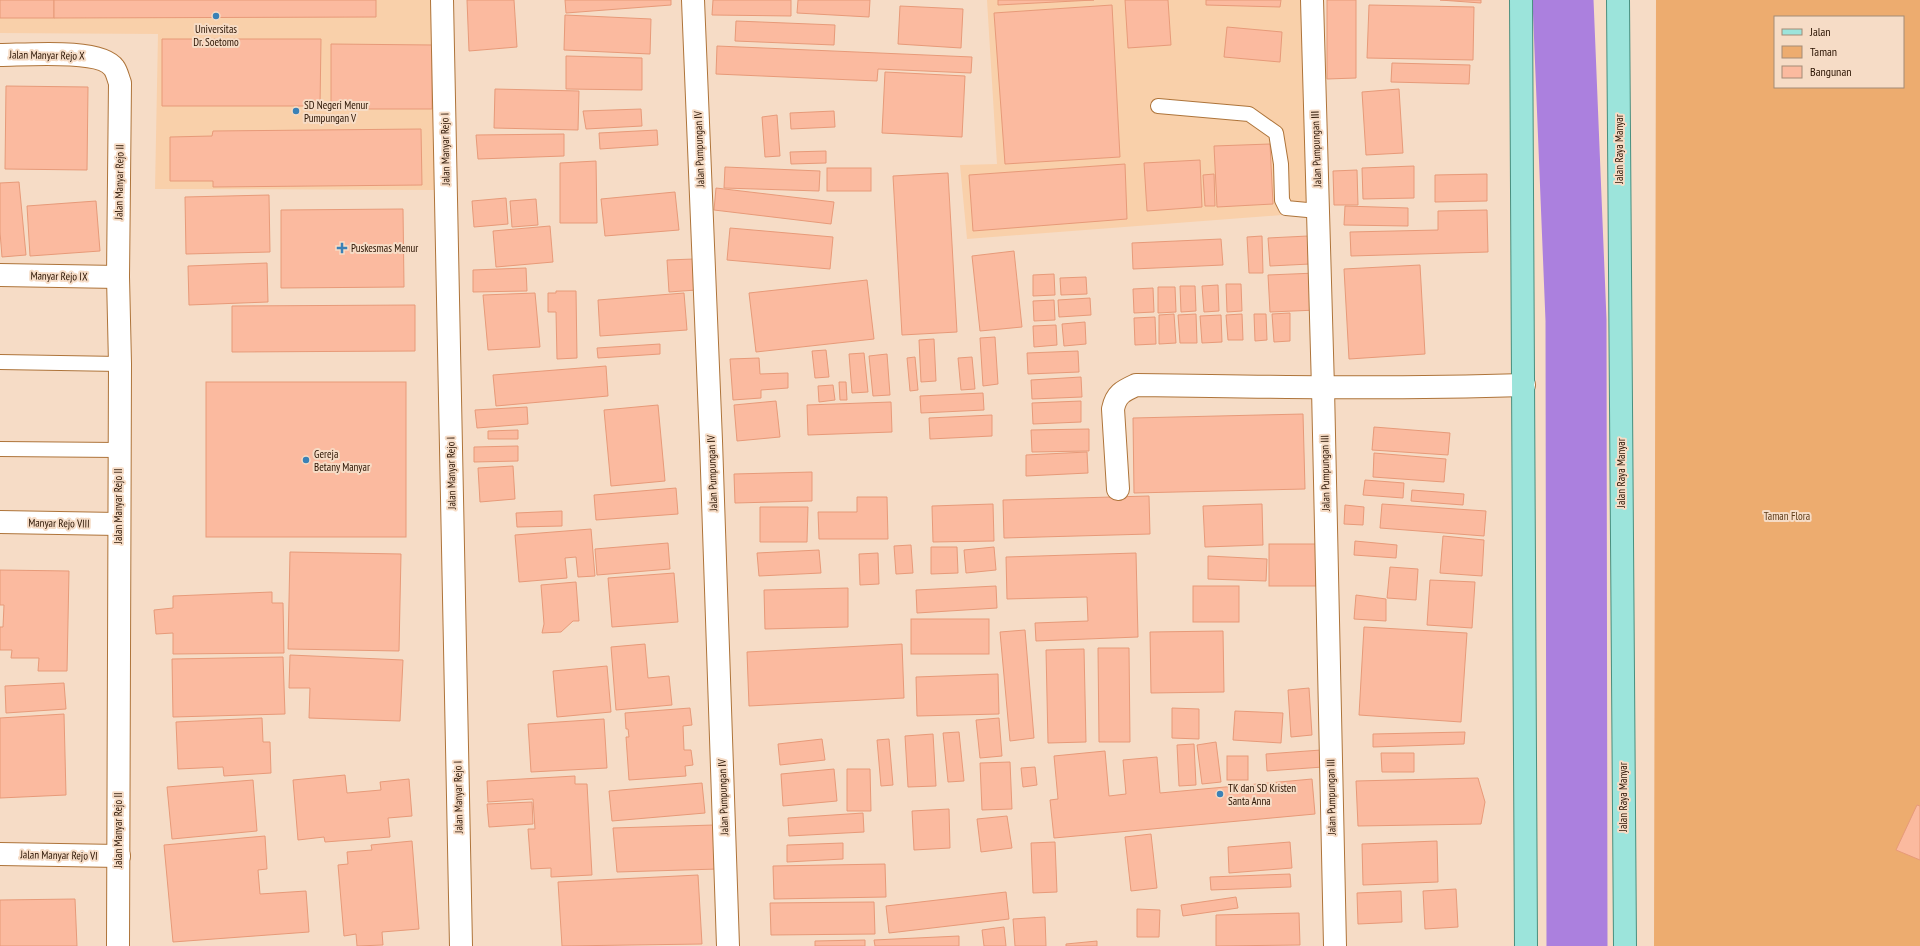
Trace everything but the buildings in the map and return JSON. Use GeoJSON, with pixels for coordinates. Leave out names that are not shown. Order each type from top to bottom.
{"type":"FeatureCollection","features":[{"type":"Feature","properties":{"kind":"main road"},"geometry":{"type":"LineString","coordinates":[[1521,0],[1526,946]]}},
{"type":"Feature","properties":{"kind":"main road","name":"Jalan Raya Manyar"},"geometry":{"type":"LineString","coordinates":[[1618,0],[1624,946]]}},
{"type":"Feature","properties":{"kind":"street","name":"Jalan Manyar Rejo I"},"geometry":{"type":"LineString","coordinates":[[442,0],[461,946]]}},
{"type":"Feature","properties":{"kind":"street","name":"Jalan Pumpungan IV"},"geometry":{"type":"LineString","coordinates":[[692,0],[711,457],[728,946]]}},
{"type":"Feature","properties":{"kind":"street","name":"Jalan Pumpungan III"},"geometry":{"type":"LineString","coordinates":[[1312,0],[1323,388],[1335,946]]}},
{"type":"Feature","properties":{"kind":"street","name":"Jalan Manyar Rejo X"},"geometry":{"type":"LineString","coordinates":[[0,55],[85,55],[102,59],[114,67]]}},
{"type":"Feature","properties":{"kind":"street","name":"Jalan Manyar Rejo II"},"geometry":{"type":"LineString","coordinates":[[114,67],[120,83],[118,277],[120,364],[118,450],[118,946]]}},
{"type":"Feature","properties":{"kind":"street","name":"Manyar Rejo IX"},"geometry":{"type":"LineString","coordinates":[[0,275],[118,277]]}},
{"type":"Feature","properties":{"kind":"street"},"geometry":{"type":"LineString","coordinates":[[1118,489],[1113,409],[1115,400],[1120,392],[1136,385],[1447,388],[1524,385]]}},
{"type":"Feature","properties":{"kind":"street","name":"Manyar Rejo VIII"},"geometry":{"type":"LineString","coordinates":[[0,522],[118,524]]}},
{"type":"Feature","properties":{"kind":"street","name":"Jalan Manyar Rejo VI"},"geometry":{"type":"LineString","coordinates":[[0,854],[118,856]]}},
{"type":"Feature","properties":{"kind":"lane"},"geometry":{"type":"LineString","coordinates":[[1158,106],[1249,114],[1276,133],[1281,164],[1282,200],[1284,206],[1286,208],[1318,211]]}},
{"type":"Feature","properties":{"kind":"lane"},"geometry":{"type":"LineString","coordinates":[[0,362],[120,364]]}},
{"type":"Feature","properties":{"kind":"lane"},"geometry":{"type":"LineString","coordinates":[[0,449],[118,450]]}},
{"type":"Feature","properties":{"kind":"shaded area","name":"SD Negeri Menur Pumpungan V"},"geometry":{"type":"Polygon","coordinates":[[[0,0],[432,0],[437,190],[155,189],[158,34],[0,33],[0,0]]]}},
{"type":"Feature","properties":{"kind":"shaded area"},"geometry":{"type":"Polygon","coordinates":[[[987,0],[1301,0],[1308,213],[967,239],[960,165],[997,164],[987,0]]]}},
{"type":"Feature","properties":{"kind":"green space","name":"Taman Flora"},"geometry":{"type":"Polygon","coordinates":[[[1656,0],[1920,0],[1920,946],[1654,946],[1656,0]]]}},
{"type":"Feature","properties":{"kind":"waterway"},"geometry":{"type":"LineString","coordinates":[[1563,0],[1576,320],[1577,946]]}},
{"type":"Feature","properties":{"kind":"place","name":"Universitas Dr. Soetomo"},"geometry":{"type":"Point","coordinates":[216,16]}},
{"type":"Feature","properties":{"kind":"place","name":"SD Negeri Menur Pumpungan V"},"geometry":{"type":"Point","coordinates":[296,111]}},
{"type":"Feature","properties":{"kind":"place","name":"Puskesmas Menur"},"geometry":{"type":"Point","coordinates":[342,248]}},
{"type":"Feature","properties":{"kind":"place","name":"Gereja Betany Manyar"},"geometry":{"type":"Point","coordinates":[306,460]}},
{"type":"Feature","properties":{"kind":"place","name":"TK dan SD Kristen Santa Anna"},"geometry":{"type":"Point","coordinates":[1220,794]}}]}
